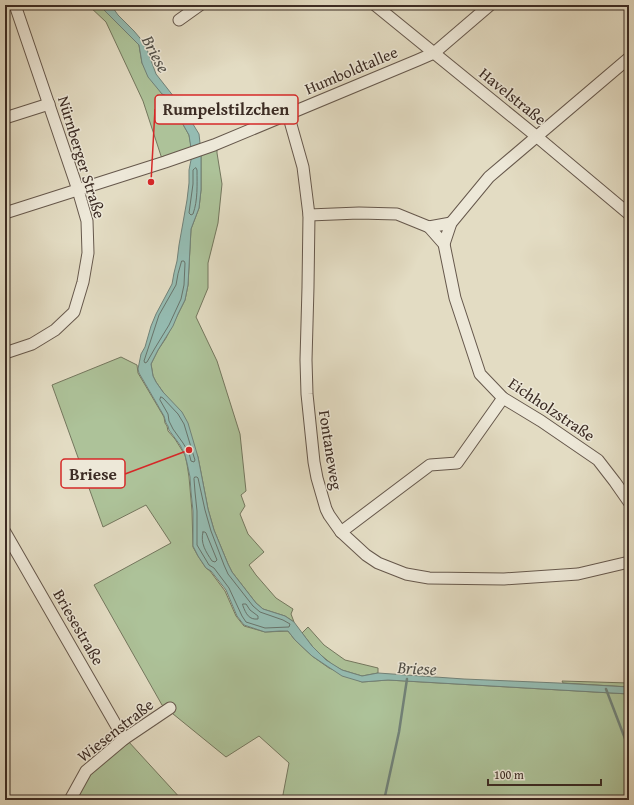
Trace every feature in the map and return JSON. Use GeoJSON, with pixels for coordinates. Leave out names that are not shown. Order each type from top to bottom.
{"type":"FeatureCollection","features":[{"type":"Feature","properties":{"kind":"street","name":"Nürnberger Straße"},"geometry":{"type":"LineString","coordinates":[[5,353],[32,344],[55,330],[74,312],[83,282],[88,253],[87,221],[78,190],[15,5]]}},
{"type":"Feature","properties":{"kind":"street"},"geometry":{"type":"LineString","coordinates":[[179,20],[200,5]]}},
{"type":"Feature","properties":{"kind":"street","name":"Havelstraße"},"geometry":{"type":"LineString","coordinates":[[375,5],[629,214]]}},
{"type":"Feature","properties":{"kind":"street","name":"Humboldtallee"},"geometry":{"type":"LineString","coordinates":[[78,190],[214,145],[434,53],[490,5]]}},
{"type":"Feature","properties":{"kind":"street","name":"Eichholzstraße"},"geometry":{"type":"LineString","coordinates":[[444,244],[451,223],[489,177],[629,58]]}},
{"type":"Feature","properties":{"kind":"street"},"geometry":{"type":"LineString","coordinates":[[5,118],[49,104]]}},
{"type":"Feature","properties":{"kind":"street","name":"Fontaneweg"},"geometry":{"type":"LineString","coordinates":[[288,114],[304,167],[309,215],[306,360],[307,394],[317,478],[326,510],[341,532],[366,555],[378,563],[406,574],[428,578],[504,578],[578,574],[629,562]]}},
{"type":"Feature","properties":{"kind":"street"},"geometry":{"type":"LineString","coordinates":[[5,213],[78,190]]}},
{"type":"Feature","properties":{"kind":"street","name":"Eichholzstraße"},"geometry":{"type":"LineString","coordinates":[[309,215],[359,213],[397,214],[429,227],[444,244],[455,298],[480,374],[503,398],[542,420],[598,460],[629,502]]}},
{"type":"Feature","properties":{"kind":"street"},"geometry":{"type":"LineString","coordinates":[[429,227],[451,223]]}},
{"type":"Feature","properties":{"kind":"street"},"geometry":{"type":"LineString","coordinates":[[341,532],[430,465],[457,463],[503,398]]}},
{"type":"Feature","properties":{"kind":"street","name":"Briesestraße"},"geometry":{"type":"LineString","coordinates":[[5,532],[124,739]]}},
{"type":"Feature","properties":{"kind":"street","name":"Wiesenstraße"},"geometry":{"type":"LineString","coordinates":[[70,800],[86,771],[124,739],[170,708]]}},
{"type":"Feature","properties":{"kind":"green space"},"geometry":{"type":"Polygon","coordinates":[[[88,5],[99,5],[139,45],[142,63],[162,94],[167,96],[189,135],[192,151],[163,162],[143,101],[106,22],[88,5]]]}},
{"type":"Feature","properties":{"kind":"green space"},"geometry":{"type":"Polygon","coordinates":[[[217,142],[217,153],[222,184],[218,223],[208,263],[208,288],[196,317],[217,361],[240,434],[246,491],[241,495],[245,506],[240,514],[248,534],[264,552],[249,565],[276,598],[293,609],[291,614],[294,622],[285,616],[263,609],[256,603],[232,572],[214,530],[208,509],[198,457],[163,392],[156,382],[153,376],[151,364],[185,300],[188,285],[191,229],[199,208],[201,190],[201,152],[217,142]]]}},
{"type":"Feature","properties":{"kind":"green space"},"geometry":{"type":"Polygon","coordinates":[[[121,357],[137,365],[138,373],[164,417],[168,431],[185,455],[189,477],[192,511],[193,547],[206,568],[225,591],[236,616],[244,626],[265,632],[288,631],[312,656],[329,668],[362,682],[388,680],[629,694],[629,800],[347,800],[348,795],[346,800],[282,800],[289,763],[259,736],[226,757],[162,705],[94,585],[171,543],[146,505],[103,527],[52,385],[121,357]]]}},
{"type":"Feature","properties":{"kind":"green space"},"geometry":{"type":"Polygon","coordinates":[[[308,627],[324,645],[345,660],[378,668],[378,673],[362,676],[342,670],[333,665],[316,651],[302,633],[308,627]]]}},
{"type":"Feature","properties":{"kind":"green space"},"geometry":{"type":"Polygon","coordinates":[[[562,681],[629,683],[629,687],[563,683],[562,681]]]}},
{"type":"Feature","properties":{"kind":"green space"},"geometry":{"type":"Polygon","coordinates":[[[128,741],[182,800],[75,800],[89,774],[128,741]]]}},
{"type":"Feature","properties":{"kind":"water"},"geometry":{"type":"Polygon","coordinates":[[[99,5],[111,5],[118,15],[145,44],[156,74],[185,111],[199,134],[201,152],[201,190],[199,208],[191,229],[188,285],[185,300],[173,326],[151,364],[153,376],[156,382],[163,392],[182,412],[188,423],[198,457],[208,509],[214,530],[232,572],[256,603],[263,609],[285,616],[294,622],[312,646],[326,660],[342,670],[362,676],[378,673],[464,679],[629,687],[629,694],[388,680],[362,682],[342,676],[312,656],[288,631],[265,632],[244,625],[237,616],[226,590],[211,571],[206,568],[193,546],[193,511],[190,477],[185,455],[169,430],[164,416],[138,369],[141,354],[145,347],[151,326],[172,284],[189,183],[189,170],[192,155],[189,135],[167,96],[162,94],[148,77],[142,63],[139,45],[99,5]]]}},
{"type":"Feature","properties":{"kind":"waterway"},"geometry":{"type":"LineString","coordinates":[[385,800],[399,732],[407,679]]}},
{"type":"Feature","properties":{"kind":"waterway"},"geometry":{"type":"LineString","coordinates":[[606,689],[629,749]]}},
{"type":"Feature","properties":{"kind":"place","name":"Rumpelstilzchen"},"geometry":{"type":"Point","coordinates":[151,182]}},
{"type":"Feature","properties":{"kind":"place","name":"Briese"},"geometry":{"type":"Point","coordinates":[189,450]}}]}
